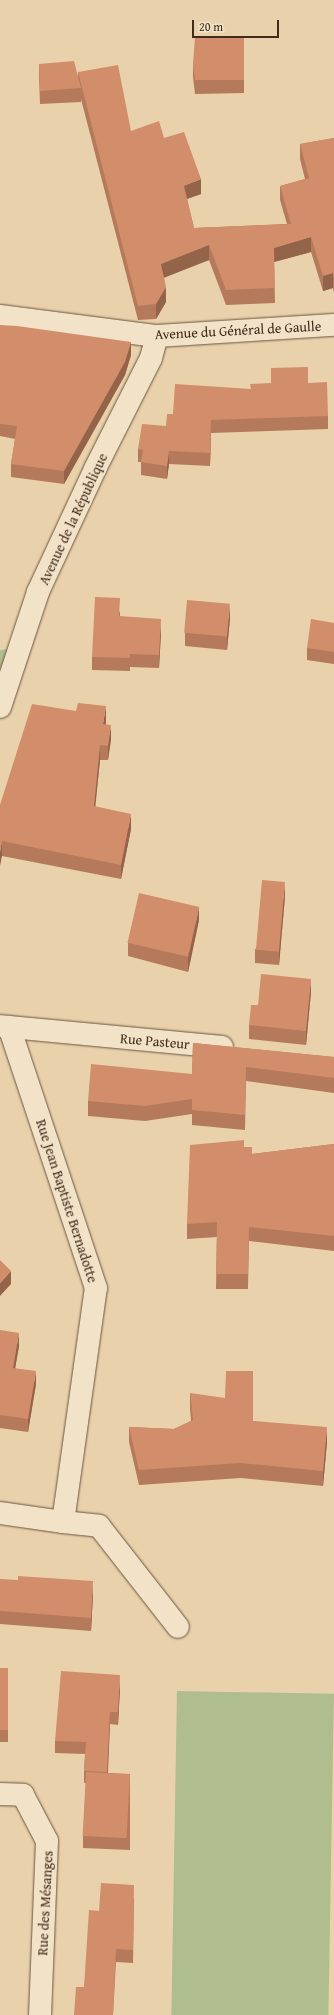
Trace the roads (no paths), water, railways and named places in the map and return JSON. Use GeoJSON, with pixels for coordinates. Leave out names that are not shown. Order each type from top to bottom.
{"type":"FeatureCollection","features":[{"type":"Feature","properties":{"kind":"street","name":"Avenue du Général de Gaulle"},"geometry":{"type":"LineString","coordinates":[[0,316],[157,336],[334,325]]}},
{"type":"Feature","properties":{"kind":"street","name":"Avenue de la République"},"geometry":{"type":"LineString","coordinates":[[0,706],[38,592],[95,469],[151,358],[157,336]]}},
{"type":"Feature","properties":{"kind":"street","name":"Rue Pasteur"},"geometry":{"type":"LineString","coordinates":[[4,1027],[244,1050]]}},
{"type":"Feature","properties":{"kind":"street","name":"Rue Jean Baptiste Bernadotte"},"geometry":{"type":"LineString","coordinates":[[4,1027],[96,1288],[63,1522]]}},
{"type":"Feature","properties":{"kind":"street"},"geometry":{"type":"LineString","coordinates":[[0,1513],[99,1526],[178,1627]]}},
{"type":"Feature","properties":{"kind":"street","name":"Rue des Mésanges"},"geometry":{"type":"LineString","coordinates":[[0,1794],[23,1795],[47,1841],[40,2015]]}}]}
